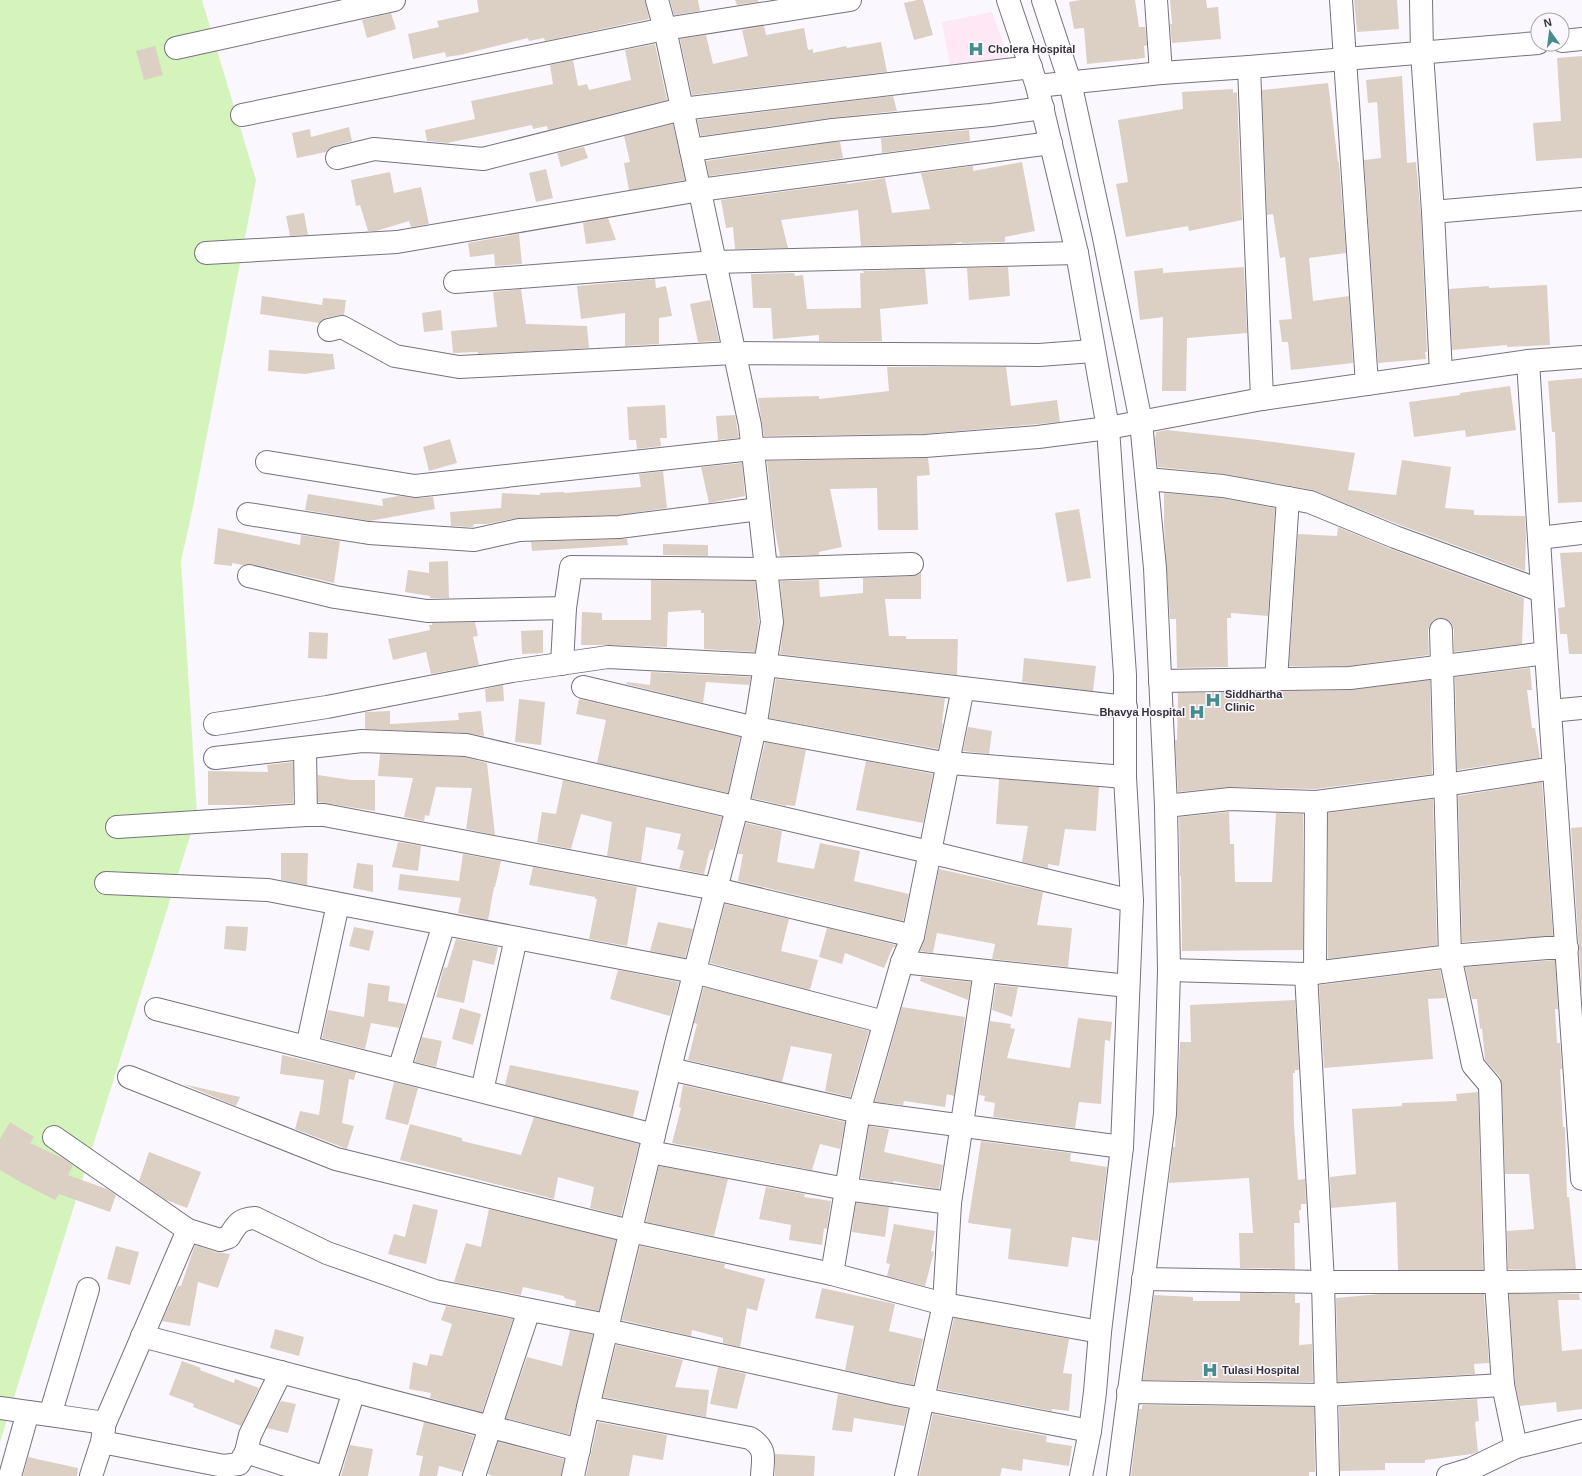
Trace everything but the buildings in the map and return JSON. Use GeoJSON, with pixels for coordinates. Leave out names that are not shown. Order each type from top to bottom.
{"type":"FeatureCollection","features":[{"type":"Feature","properties":{"kind":"street"},"geometry":{"type":"LineString","coordinates":[[176,48],[394,0]]}},
{"type":"Feature","properties":{"kind":"street"},"geometry":{"type":"LineString","coordinates":[[573,1476],[588,1407],[670,1068],[738,808],[755,728],[772,622],[750,425],[665,29],[657,0]]}},
{"type":"Feature","properties":{"kind":"street"},"geometry":{"type":"LineString","coordinates":[[242,115],[665,29],[850,0]]}},
{"type":"Feature","properties":{"kind":"street"},"geometry":{"type":"LineString","coordinates":[[1008,0],[1043,108],[1077,253],[1108,428],[1126,707],[1125,777],[1132,901],[1122,1146],[1100,1332],[1095,1392],[1090,1431],[1081,1476]]}},
{"type":"Feature","properties":{"kind":"street"},"geometry":{"type":"LineString","coordinates":[[1043,0],[1070,82],[1104,238],[1141,422],[1155,568],[1166,806],[1169,970],[1165,1114],[1118,1476]]}},
{"type":"Feature","properties":{"kind":"street"},"geometry":{"type":"LineString","coordinates":[[1156,0],[1161,73]]}},
{"type":"Feature","properties":{"kind":"street"},"geometry":{"type":"LineString","coordinates":[[1341,0],[1367,384]]}},
{"type":"Feature","properties":{"kind":"street"},"geometry":{"type":"LineString","coordinates":[[1421,0],[1422,53],[1433,212],[1441,373]]}},
{"type":"Feature","properties":{"kind":"street"},"geometry":{"type":"LineString","coordinates":[[1570,40],[1582,39]]}},
{"type":"Feature","properties":{"kind":"street"},"geometry":{"type":"LineString","coordinates":[[337,158],[374,149],[483,159],[682,109],[1034,77],[1070,82],[1161,73],[1530,44]]}},
{"type":"Feature","properties":{"kind":"street"},"geometry":{"type":"LineString","coordinates":[[1249,67],[1262,399]]}},
{"type":"Feature","properties":{"kind":"street"},"geometry":{"type":"LineString","coordinates":[[691,150],[833,130],[991,115],[1043,108]]}},
{"type":"Feature","properties":{"kind":"street"},"geometry":{"type":"LineString","coordinates":[[206,253],[397,242],[700,190],[1051,143]]}},
{"type":"Feature","properties":{"kind":"street"},"geometry":{"type":"LineString","coordinates":[[1433,212],[1582,199]]}},
{"type":"Feature","properties":{"kind":"street"},"geometry":{"type":"LineString","coordinates":[[455,282],[715,262],[1077,253]]}},
{"type":"Feature","properties":{"kind":"street"},"geometry":{"type":"LineString","coordinates":[[329,330],[342,327],[394,356],[459,366],[734,352],[1039,355],[1094,351]]}},
{"type":"Feature","properties":{"kind":"street"},"geometry":{"type":"LineString","coordinates":[[267,462],[415,486],[752,448],[925,446],[1038,437],[1108,428],[1262,399],[1528,360],[1582,357]]}},
{"type":"Feature","properties":{"kind":"street"},"geometry":{"type":"LineString","coordinates":[[1528,360],[1546,653],[1567,948],[1578,1036],[1582,1180]]}},
{"type":"Feature","properties":{"kind":"street"},"geometry":{"type":"LineString","coordinates":[[1146,479],[1222,486],[1310,502],[1395,537],[1542,591]]}},
{"type":"Feature","properties":{"kind":"street"},"geometry":{"type":"LineString","coordinates":[[1276,680],[1288,498]]}},
{"type":"Feature","properties":{"kind":"street"},"geometry":{"type":"LineString","coordinates":[[248,514],[370,533],[474,540],[519,530],[619,527],[759,509]]}},
{"type":"Feature","properties":{"kind":"street"},"geometry":{"type":"LineString","coordinates":[[1539,538],[1582,533]]}},
{"type":"Feature","properties":{"kind":"street"},"geometry":{"type":"LineString","coordinates":[[562,664],[565,608],[571,567],[766,569],[912,564]]}},
{"type":"Feature","properties":{"kind":"street"},"geometry":{"type":"LineString","coordinates":[[249,576],[335,597],[427,611],[565,608]]}},
{"type":"Feature","properties":{"kind":"street"},"geometry":{"type":"LineString","coordinates":[[1441,630],[1450,956],[1473,1065],[1490,1085],[1496,1282],[1503,1385],[1516,1447]]}},
{"type":"Feature","properties":{"kind":"street"},"geometry":{"type":"LineString","coordinates":[[1160,681],[1350,678],[1546,653]]}},
{"type":"Feature","properties":{"kind":"street"},"geometry":{"type":"LineString","coordinates":[[215,724],[327,707],[512,671],[608,657],[765,665],[1126,707]]}},
{"type":"Feature","properties":{"kind":"street"},"geometry":{"type":"LineString","coordinates":[[583,687],[755,728],[947,763],[1125,777]]}},
{"type":"Feature","properties":{"kind":"street"},"geometry":{"type":"LineString","coordinates":[[832,1274],[859,1112],[902,962],[913,936],[963,688]]}},
{"type":"Feature","properties":{"kind":"street"},"geometry":{"type":"LineString","coordinates":[[1550,711],[1582,708]]}},
{"type":"Feature","properties":{"kind":"street"},"geometry":{"type":"LineString","coordinates":[[215,758],[362,741],[466,745],[929,852],[1132,901]]}},
{"type":"Feature","properties":{"kind":"street"},"geometry":{"type":"LineString","coordinates":[[305,748],[306,815]]}},
{"type":"Feature","properties":{"kind":"street"},"geometry":{"type":"LineString","coordinates":[[1166,806],[1230,799],[1316,802],[1445,785],[1554,768]]}},
{"type":"Feature","properties":{"kind":"street"},"geometry":{"type":"LineString","coordinates":[[1316,802],[1310,973],[1323,1282],[1328,1476]]}},
{"type":"Feature","properties":{"kind":"street"},"geometry":{"type":"LineString","coordinates":[[117,827],[306,815],[324,816],[716,889],[913,936]]}},
{"type":"Feature","properties":{"kind":"street"},"geometry":{"type":"LineString","coordinates":[[106,883],[268,890],[694,972],[884,1022]]}},
{"type":"Feature","properties":{"kind":"street"},"geometry":{"type":"LineString","coordinates":[[307,1047],[338,904]]}},
{"type":"Feature","properties":{"kind":"street"},"geometry":{"type":"LineString","coordinates":[[399,1070],[444,924]]}},
{"type":"Feature","properties":{"kind":"street"},"geometry":{"type":"LineString","coordinates":[[482,1091],[516,938]]}},
{"type":"Feature","properties":{"kind":"street"},"geometry":{"type":"LineString","coordinates":[[1169,970],[1310,973],[1450,956],[1547,948],[1567,948]]}},
{"type":"Feature","properties":{"kind":"street"},"geometry":{"type":"LineString","coordinates":[[902,962],[1128,986]]}},
{"type":"Feature","properties":{"kind":"street"},"geometry":{"type":"LineString","coordinates":[[906,1476],[944,1304],[950,1203],[985,971]]}},
{"type":"Feature","properties":{"kind":"street"},"geometry":{"type":"LineString","coordinates":[[156,1009],[482,1091],[652,1144],[846,1189],[950,1203]]}},
{"type":"Feature","properties":{"kind":"street"},"geometry":{"type":"LineString","coordinates":[[670,1068],[859,1112],[1122,1146]]}},
{"type":"Feature","properties":{"kind":"street"},"geometry":{"type":"LineString","coordinates":[[129,1077],[336,1159],[630,1231],[832,1274],[944,1304],[1100,1332]]}},
{"type":"Feature","properties":{"kind":"street"},"geometry":{"type":"LineString","coordinates":[[54,1137],[188,1230],[220,1240],[229,1237],[238,1223],[245,1218],[255,1218],[327,1253],[435,1291],[529,1310],[922,1399],[1090,1431]]}},
{"type":"Feature","properties":{"kind":"street"},"geometry":{"type":"LineString","coordinates":[[92,1476],[104,1433],[142,1336],[188,1230]]}},
{"type":"Feature","properties":{"kind":"street"},"geometry":{"type":"LineString","coordinates":[[1143,1279],[1323,1282],[1582,1281]]}},
{"type":"Feature","properties":{"kind":"street"},"geometry":{"type":"LineString","coordinates":[[50,1415],[88,1289]]}},
{"type":"Feature","properties":{"kind":"street"},"geometry":{"type":"LineString","coordinates":[[474,1476],[529,1310]]}},
{"type":"Feature","properties":{"kind":"street"},"geometry":{"type":"LineString","coordinates":[[142,1336],[579,1450]]}},
{"type":"Feature","properties":{"kind":"street"},"geometry":{"type":"LineString","coordinates":[[0,1408],[50,1415],[104,1433],[224,1466],[239,1464],[246,1452],[250,1435],[281,1372]]}},
{"type":"Feature","properties":{"kind":"street"},"geometry":{"type":"LineString","coordinates":[[1128,1392],[1326,1395],[1503,1385]]}},
{"type":"Feature","properties":{"kind":"street"},"geometry":{"type":"LineString","coordinates":[[327,1476],[354,1391]]}},
{"type":"Feature","properties":{"kind":"street"},"geometry":{"type":"LineString","coordinates":[[588,1407],[750,1438],[760,1444],[763,1454],[762,1476]]}},
{"type":"Feature","properties":{"kind":"street"},"geometry":{"type":"LineString","coordinates":[[10,1476],[28,1412]]}},
{"type":"Feature","properties":{"kind":"street"},"geometry":{"type":"LineString","coordinates":[[1448,1476],[1471,1468],[1516,1447],[1582,1431]]}},
{"type":"Feature","properties":{"kind":"street"},"geometry":{"type":"LineString","coordinates":[[246,1452],[320,1476]]}},
{"type":"Feature","properties":{"kind":"shaded area","name":"Cholera Hospital"},"geometry":{"type":"Polygon","coordinates":[[[992,12],[1015,75],[954,87],[942,22],[992,12]]]}},
{"type":"Feature","properties":{"kind":"green space"},"geometry":{"type":"Polygon","coordinates":[[[0,0],[202,0],[256,180],[193,507],[181,561],[197,814],[0,1442],[0,0]]]}},
{"type":"Feature","properties":{"kind":"place","name":"Cholera Hospital"},"geometry":{"type":"Point","coordinates":[976,49]}},
{"type":"Feature","properties":{"kind":"place","name":"Siddhartha Clinic"},"geometry":{"type":"Point","coordinates":[1213,700]}},
{"type":"Feature","properties":{"kind":"place","name":"Bhavya Hospital"},"geometry":{"type":"Point","coordinates":[1197,712]}},
{"type":"Feature","properties":{"kind":"place","name":"Tulasi Hospital"},"geometry":{"type":"Point","coordinates":[1210,1370]}}]}
